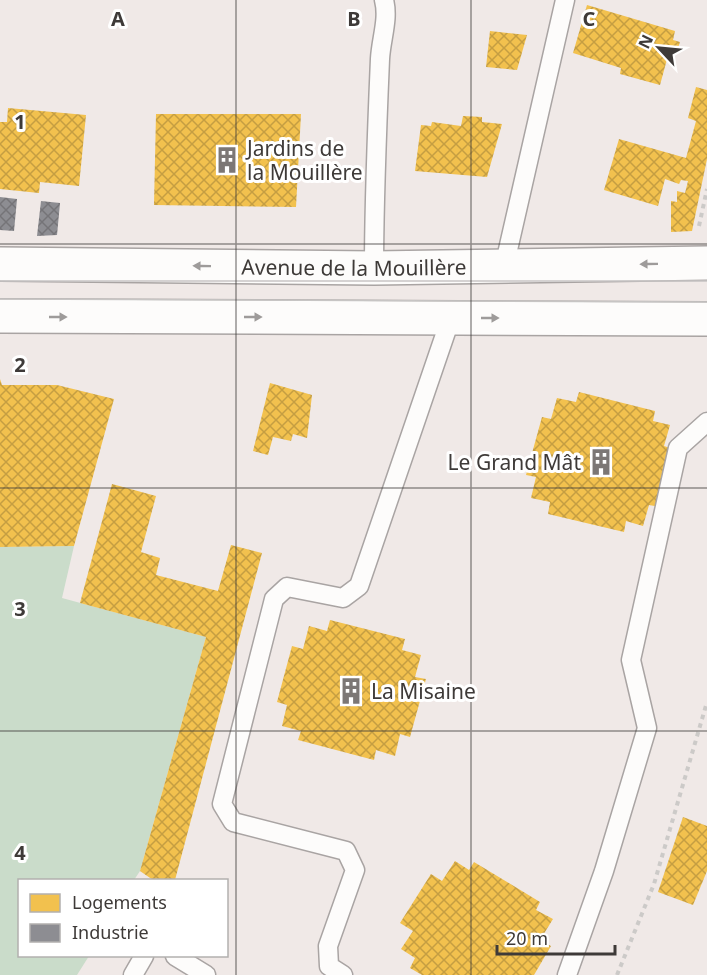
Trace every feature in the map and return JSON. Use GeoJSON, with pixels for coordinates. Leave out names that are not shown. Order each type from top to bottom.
{"type":"FeatureCollection","features":[{"type":"Feature","properties":{"kind":"street","name":"Avenue de la Mouillère"},"geometry":{"type":"LineString","coordinates":[[0,264],[374,268],[707,263]]}},
{"type":"Feature","properties":{"kind":"street"},"geometry":{"type":"LineString","coordinates":[[0,316],[707,320]]}},
{"type":"Feature","properties":{"kind":"lane"},"geometry":{"type":"LineString","coordinates":[[374,268],[373,210],[380,43],[387,12],[384,0]]}},
{"type":"Feature","properties":{"kind":"lane"},"geometry":{"type":"LineString","coordinates":[[507,267],[507,254],[565,0]]}},
{"type":"Feature","properties":{"kind":"lane"},"geometry":{"type":"LineString","coordinates":[[343,975],[329,966],[328,946],[355,870],[346,851],[233,822],[222,804],[274,599],[287,587],[343,598],[359,586],[447,326],[446,318]]}},
{"type":"Feature","properties":{"kind":"lane"},"geometry":{"type":"LineString","coordinates":[[567,975],[604,871],[647,728],[632,660],[678,448],[707,422]]}},
{"type":"Feature","properties":{"kind":"lane"},"geometry":{"type":"LineString","coordinates":[[133,975],[143,957]]}},
{"type":"Feature","properties":{"kind":"lane"},"geometry":{"type":"LineString","coordinates":[[177,957],[206,975]]}},
{"type":"Feature","properties":{"kind":"path"},"geometry":{"type":"LineString","coordinates":[[617,975],[654,884],[707,702]]}},
{"type":"Feature","properties":{"kind":"green space"},"geometry":{"type":"Polygon","coordinates":[[[74,546],[62,598],[206,637],[140,871],[135,879],[18,879],[18,957],[88,957],[77,975],[0,975],[0,547],[74,546]]]}},
{"type":"Feature","properties":{"kind":"building: Logements"},"geometry":{"type":"Polygon","coordinates":[[[587,5],[675,31],[673,40],[680,42],[676,54],[669,52],[660,85],[620,74],[621,68],[573,53],[587,5]]]}},
{"type":"Feature","properties":{"kind":"building: Logements"},"geometry":{"type":"Polygon","coordinates":[[[490,31],[527,35],[517,70],[486,67],[490,31]]]}},
{"type":"Feature","properties":{"kind":"building: Logements"},"geometry":{"type":"Polygon","coordinates":[[[696,87],[707,90],[707,159],[692,231],[671,232],[671,201],[677,202],[677,191],[685,193],[688,181],[681,180],[679,184],[665,179],[658,206],[604,190],[619,139],[686,158],[696,121],[688,118],[696,87]]]}},
{"type":"Feature","properties":{"kind":"building: Logements"},"geometry":{"type":"Polygon","coordinates":[[[8,108],[86,115],[79,186],[40,182],[39,193],[0,189],[0,122],[7,122],[8,108]]]}},
{"type":"Feature","properties":{"kind":"building: Logements","name":"Jardins de la Mouillère"},"geometry":{"type":"Polygon","coordinates":[[[156,114],[301,114],[296,207],[154,205],[156,114]]]}},
{"type":"Feature","properties":{"kind":"building: Logements"},"geometry":{"type":"Polygon","coordinates":[[[463,116],[482,117],[482,122],[502,124],[487,177],[415,171],[421,125],[431,126],[432,122],[461,126],[463,116]]]}},
{"type":"Feature","properties":{"kind":"building: Logements"},"geometry":{"type":"Polygon","coordinates":[[[0,379],[2,385],[57,385],[114,399],[74,546],[0,547],[0,379]]]}},
{"type":"Feature","properties":{"kind":"building: Logements"},"geometry":{"type":"Polygon","coordinates":[[[270,383],[312,395],[307,438],[293,434],[291,441],[273,437],[268,455],[253,451],[270,383]]]}},
{"type":"Feature","properties":{"kind":"building: Logements","name":"Le Grand Mât"},"geometry":{"type":"Polygon","coordinates":[[[579,392],[655,411],[653,421],[670,425],[664,446],[676,450],[660,507],[649,505],[643,526],[626,521],[624,532],[548,514],[550,502],[531,498],[536,477],[526,475],[542,417],[551,419],[557,398],[576,402],[579,392]]]}},
{"type":"Feature","properties":{"kind":"building: Logements"},"geometry":{"type":"Polygon","coordinates":[[[112,484],[156,496],[141,552],[160,558],[156,575],[218,591],[231,545],[262,553],[175,879],[152,879],[140,871],[206,637],[80,603],[112,484]]]}},
{"type":"Feature","properties":{"kind":"building: Logements","name":"La Misaine"},"geometry":{"type":"Polygon","coordinates":[[[330,620],[405,639],[402,650],[421,655],[415,677],[426,679],[410,737],[400,734],[395,756],[376,750],[374,760],[298,740],[301,731],[282,726],[287,705],[277,702],[292,646],[303,649],[309,626],[327,631],[330,620]]]}},
{"type":"Feature","properties":{"kind":"building: Logements"},"geometry":{"type":"Polygon","coordinates":[[[683,817],[707,826],[707,871],[693,905],[658,892],[683,817]]]}},
{"type":"Feature","properties":{"kind":"building: Logements"},"geometry":{"type":"Polygon","coordinates":[[[455,861],[469,870],[474,862],[540,902],[536,910],[553,919],[540,940],[551,946],[534,975],[422,975],[410,968],[415,958],[401,949],[413,931],[400,923],[431,874],[442,881],[455,861]]]}},
{"type":"Feature","properties":{"kind":"building: Industrie"},"geometry":{"type":"Polygon","coordinates":[[[0,197],[17,199],[14,231],[0,230],[0,197]]]}},
{"type":"Feature","properties":{"kind":"building: Industrie"},"geometry":{"type":"Polygon","coordinates":[[[41,201],[60,203],[57,235],[37,236],[41,201]]]}},
{"type":"Feature","properties":{"kind":"tram line"},"geometry":{"type":"LineString","coordinates":[[0,281],[707,281]]}},
{"type":"Feature","properties":{"kind":"tram line"},"geometry":{"type":"LineString","coordinates":[[0,299],[707,302]]}},
{"type":"Feature","properties":{"kind":"place","name":"Jardins de la Mouillère"},"geometry":{"type":"Point","coordinates":[227,160]}},
{"type":"Feature","properties":{"kind":"place","name":"Le Grand Mât"},"geometry":{"type":"Point","coordinates":[601,462]}},
{"type":"Feature","properties":{"kind":"place","name":"La Misaine"},"geometry":{"type":"Point","coordinates":[351,691]}}]}
